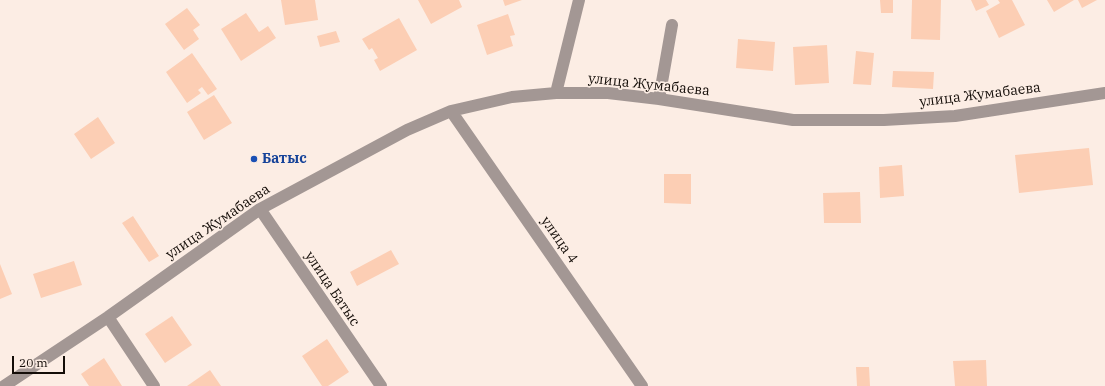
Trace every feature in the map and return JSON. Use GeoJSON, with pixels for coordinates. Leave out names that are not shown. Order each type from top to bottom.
{"type":"FeatureCollection","features":[{"type":"Feature","properties":{"kind":"street"},"geometry":{"type":"LineString","coordinates":[[556,93],[580,0]]}},
{"type":"Feature","properties":{"kind":"street"},"geometry":{"type":"LineString","coordinates":[[659,99],[672,25]]}},
{"type":"Feature","properties":{"kind":"street","name":"улица Жумабаева"},"geometry":{"type":"LineString","coordinates":[[4,386],[108,317],[260,209],[407,130],[451,111],[512,97],[556,93],[608,93],[659,99],[793,120],[884,120],[955,116],[1105,93]]}},
{"type":"Feature","properties":{"kind":"street","name":"улица 4"},"geometry":{"type":"LineString","coordinates":[[451,111],[642,386]]}},
{"type":"Feature","properties":{"kind":"street","name":"улица Батыс"},"geometry":{"type":"LineString","coordinates":[[260,209],[380,386]]}},
{"type":"Feature","properties":{"kind":"street"},"geometry":{"type":"LineString","coordinates":[[108,317],[154,386]]}},
{"type":"Feature","properties":{"kind":"building"},"geometry":{"type":"Polygon","coordinates":[[[281,0],[315,0],[318,20],[285,25],[281,0]]]}},
{"type":"Feature","properties":{"kind":"building"},"geometry":{"type":"Polygon","coordinates":[[[418,0],[459,0],[462,7],[431,24],[418,0]]]}},
{"type":"Feature","properties":{"kind":"building"},"geometry":{"type":"Polygon","coordinates":[[[503,0],[522,0],[505,6],[503,0]]]}},
{"type":"Feature","properties":{"kind":"building"},"geometry":{"type":"Polygon","coordinates":[[[880,0],[893,0],[893,13],[881,13],[880,0]]]}},
{"type":"Feature","properties":{"kind":"building"},"geometry":{"type":"Polygon","coordinates":[[[912,0],[941,0],[940,40],[911,39],[912,0]]]}},
{"type":"Feature","properties":{"kind":"building"},"geometry":{"type":"Polygon","coordinates":[[[971,0],[986,0],[989,5],[976,11],[971,0]]]}},
{"type":"Feature","properties":{"kind":"building"},"geometry":{"type":"Polygon","coordinates":[[[998,0],[1012,0],[1025,25],[999,38],[986,11],[1000,3],[998,0]]]}},
{"type":"Feature","properties":{"kind":"building"},"geometry":{"type":"Polygon","coordinates":[[[1047,0],[1074,0],[1054,12],[1047,0]]]}},
{"type":"Feature","properties":{"kind":"building"},"geometry":{"type":"Polygon","coordinates":[[[1078,0],[1097,0],[1082,8],[1078,0]]]}},
{"type":"Feature","properties":{"kind":"building"},"geometry":{"type":"Polygon","coordinates":[[[187,8],[200,25],[193,30],[199,39],[184,50],[165,24],[187,8]]]}},
{"type":"Feature","properties":{"kind":"building"},"geometry":{"type":"Polygon","coordinates":[[[246,13],[259,32],[268,26],[276,38],[241,61],[221,29],[246,13]]]}},
{"type":"Feature","properties":{"kind":"building"},"geometry":{"type":"Polygon","coordinates":[[[508,14],[515,35],[510,36],[513,46],[487,55],[477,25],[508,14]]]}},
{"type":"Feature","properties":{"kind":"building"},"geometry":{"type":"Polygon","coordinates":[[[399,18],[417,50],[380,71],[374,60],[378,58],[372,48],[369,50],[362,39],[399,18]]]}},
{"type":"Feature","properties":{"kind":"building"},"geometry":{"type":"Polygon","coordinates":[[[336,31],[340,42],[320,47],[317,36],[336,31]]]}},
{"type":"Feature","properties":{"kind":"building"},"geometry":{"type":"Polygon","coordinates":[[[738,39],[775,42],[773,71],[736,68],[738,39]]]}},
{"type":"Feature","properties":{"kind":"building"},"geometry":{"type":"Polygon","coordinates":[[[827,45],[829,83],[795,85],[793,47],[827,45]]]}},
{"type":"Feature","properties":{"kind":"building"},"geometry":{"type":"Polygon","coordinates":[[[856,51],[874,53],[871,85],[853,84],[856,51]]]}},
{"type":"Feature","properties":{"kind":"building"},"geometry":{"type":"Polygon","coordinates":[[[192,53],[217,89],[208,95],[202,87],[198,90],[201,93],[187,103],[166,72],[192,53]]]}},
{"type":"Feature","properties":{"kind":"building"},"geometry":{"type":"Polygon","coordinates":[[[893,71],[934,72],[933,89],[892,87],[893,71]]]}},
{"type":"Feature","properties":{"kind":"building"},"geometry":{"type":"Polygon","coordinates":[[[214,95],[232,123],[204,140],[187,112],[214,95]]]}},
{"type":"Feature","properties":{"kind":"building"},"geometry":{"type":"Polygon","coordinates":[[[98,117],[115,143],[91,159],[74,134],[98,117]]]}},
{"type":"Feature","properties":{"kind":"building"},"geometry":{"type":"Polygon","coordinates":[[[1089,148],[1093,185],[1019,193],[1015,155],[1089,148]]]}},
{"type":"Feature","properties":{"kind":"building"},"geometry":{"type":"Polygon","coordinates":[[[902,165],[904,196],[880,198],[879,167],[902,165]]]}},
{"type":"Feature","properties":{"kind":"building"},"geometry":{"type":"Polygon","coordinates":[[[664,174],[691,174],[691,204],[664,203],[664,174]]]}},
{"type":"Feature","properties":{"kind":"building"},"geometry":{"type":"Polygon","coordinates":[[[860,192],[861,223],[824,223],[823,193],[860,192]]]}},
{"type":"Feature","properties":{"kind":"building"},"geometry":{"type":"Polygon","coordinates":[[[133,216],[159,256],[149,262],[122,223],[133,216]]]}},
{"type":"Feature","properties":{"kind":"building"},"geometry":{"type":"Polygon","coordinates":[[[391,250],[399,264],[357,286],[350,272],[391,250]]]}},
{"type":"Feature","properties":{"kind":"building"},"geometry":{"type":"Polygon","coordinates":[[[74,261],[82,285],[41,298],[33,274],[74,261]]]}},
{"type":"Feature","properties":{"kind":"building"},"geometry":{"type":"Polygon","coordinates":[[[0,264],[12,294],[0,299],[0,264]]]}},
{"type":"Feature","properties":{"kind":"building"},"geometry":{"type":"Polygon","coordinates":[[[172,316],[192,345],[165,363],[145,334],[172,316]]]}},
{"type":"Feature","properties":{"kind":"building"},"geometry":{"type":"Polygon","coordinates":[[[327,339],[349,372],[328,386],[322,386],[302,356],[327,339]]]}},
{"type":"Feature","properties":{"kind":"building"},"geometry":{"type":"Polygon","coordinates":[[[104,358],[122,386],[89,386],[81,374],[104,358]]]}},
{"type":"Feature","properties":{"kind":"building"},"geometry":{"type":"Polygon","coordinates":[[[986,360],[987,386],[955,386],[953,361],[986,360]]]}},
{"type":"Feature","properties":{"kind":"building"},"geometry":{"type":"Polygon","coordinates":[[[856,367],[869,367],[870,386],[857,386],[856,367]]]}},
{"type":"Feature","properties":{"kind":"building"},"geometry":{"type":"Polygon","coordinates":[[[210,370],[221,386],[187,386],[210,370]]]}},
{"type":"Feature","properties":{"kind":"place","name":"Батыс"},"geometry":{"type":"Point","coordinates":[254,159]}}]}
